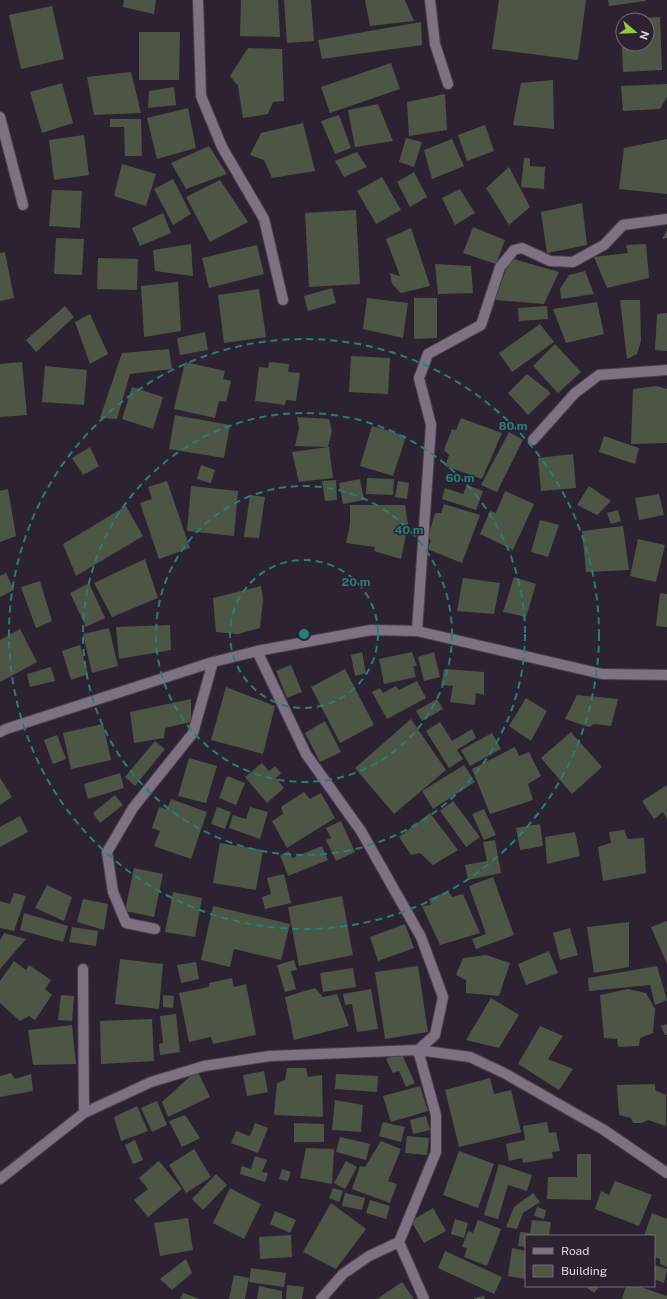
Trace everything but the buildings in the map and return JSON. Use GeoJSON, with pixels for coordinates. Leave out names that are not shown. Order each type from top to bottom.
{"type":"FeatureCollection","features":[{"type":"Feature","properties":{"kind":"street"},"geometry":{"type":"LineString","coordinates":[[198,0],[201,96],[222,147],[264,219],[283,300]]}},
{"type":"Feature","properties":{"kind":"street"},"geometry":{"type":"LineString","coordinates":[[430,0],[435,44],[448,84]]}},
{"type":"Feature","properties":{"kind":"street"},"geometry":{"type":"LineString","coordinates":[[0,117],[23,204]]}},
{"type":"Feature","properties":{"kind":"street"},"geometry":{"type":"LineString","coordinates":[[416,631],[431,425],[419,378],[428,354],[481,325],[500,267],[514,250],[522,248],[550,261],[573,262],[604,245],[624,225],[667,219]]}},
{"type":"Feature","properties":{"kind":"street"},"geometry":{"type":"LineString","coordinates":[[533,440],[575,392],[599,375],[667,370]]}},
{"type":"Feature","properties":{"kind":"street"},"geometry":{"type":"LineString","coordinates":[[0,732],[213,662],[257,651],[371,630],[416,631],[602,674],[667,675]]}},
{"type":"Feature","properties":{"kind":"street"},"geometry":{"type":"LineString","coordinates":[[257,651],[306,754],[361,831],[420,937],[443,997],[435,1036],[418,1050]]}},
{"type":"Feature","properties":{"kind":"street"},"geometry":{"type":"LineString","coordinates":[[155,929],[126,923],[113,892],[106,852],[133,808],[193,733],[213,662]]}},
{"type":"Feature","properties":{"kind":"street"},"geometry":{"type":"LineString","coordinates":[[83,969],[84,1113]]}},
{"type":"Feature","properties":{"kind":"street"},"geometry":{"type":"LineString","coordinates":[[321,1299],[343,1274],[369,1256],[399,1242],[436,1152],[436,1115],[418,1050]]}},
{"type":"Feature","properties":{"kind":"street"},"geometry":{"type":"LineString","coordinates":[[0,1179],[84,1113],[151,1082],[204,1066],[270,1056],[418,1050],[470,1057],[504,1072],[604,1130],[667,1173]]}},
{"type":"Feature","properties":{"kind":"street"},"geometry":{"type":"LineString","coordinates":[[399,1242],[424,1299]]}}]}
